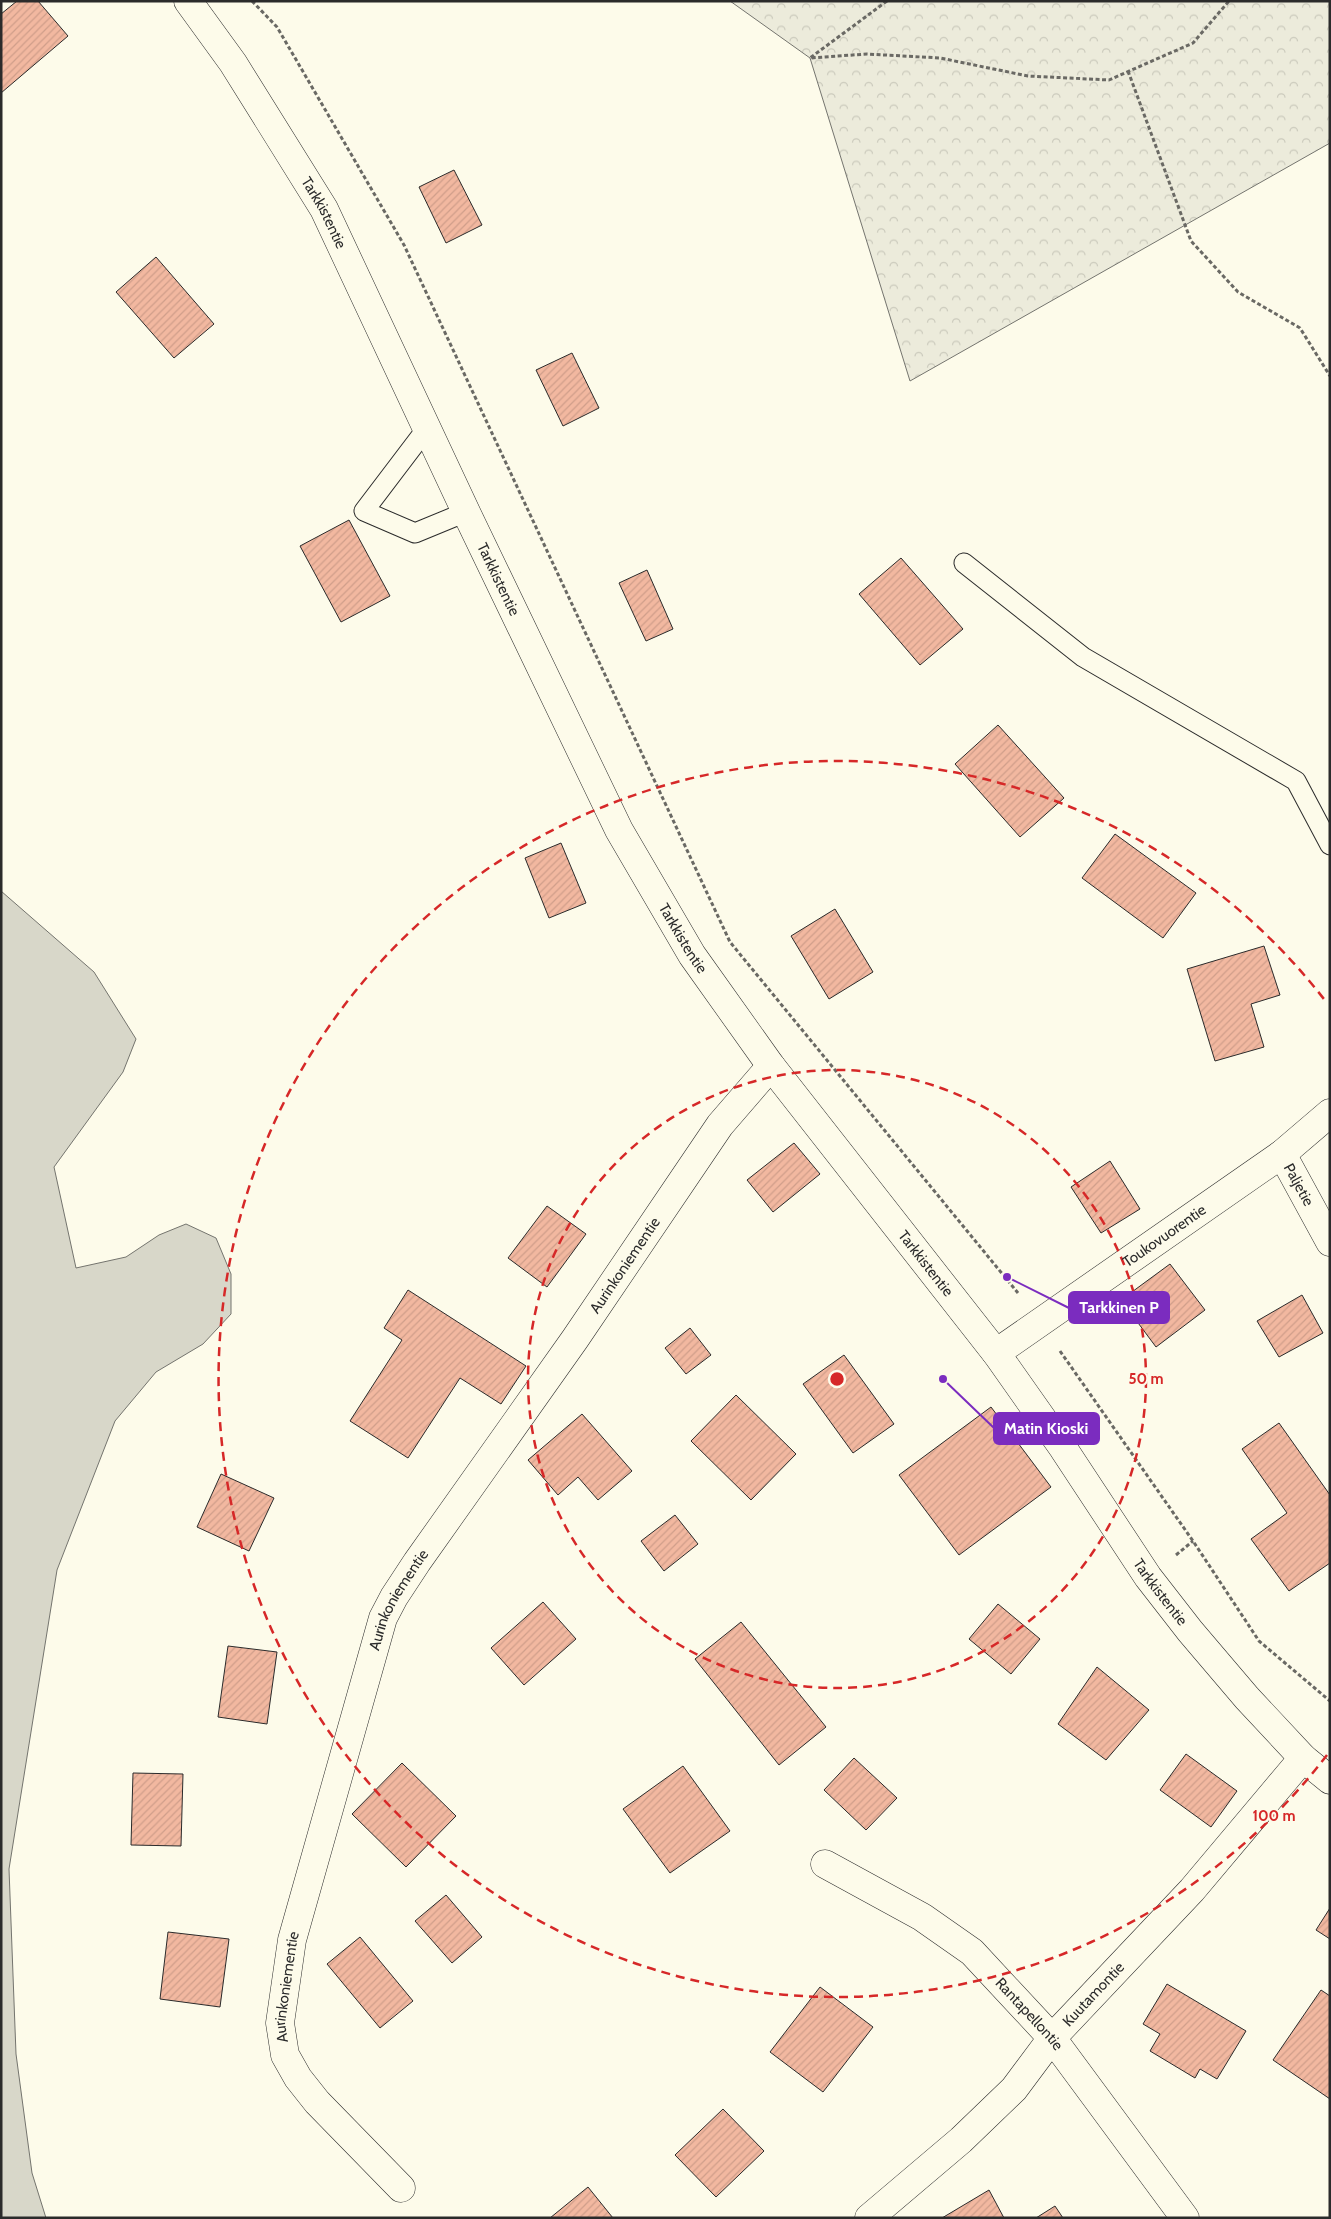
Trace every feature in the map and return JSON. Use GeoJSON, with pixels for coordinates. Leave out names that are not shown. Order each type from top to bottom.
{"type":"FeatureCollection","features":[{"type":"Feature","properties":{"kind":"street","name":"Tarkkistentie"},"geometry":{"type":"LineString","coordinates":[[188,1],[233,63],[324,209],[466,512],[619,830],[692,956],[771,1066],[996,1353],[1063,1448],[1154,1584],[1190,1631],[1246,1698],[1303,1758],[1330,1780]]}},
{"type":"Feature","properties":{"kind":"street","name":"Aurinkoniementie"},"geometry":{"type":"LineString","coordinates":[[401,2188],[318,2102],[298,2078],[285,2055],[280,2023],[292,1940],[383,1618],[417,1562],[575,1339],[720,1125],[771,1066]]}},
{"type":"Feature","properties":{"kind":"street","name":"Toukovuorentie"},"geometry":{"type":"LineString","coordinates":[[996,1353],[1282,1154],[1330,1113]]}},
{"type":"Feature","properties":{"kind":"street","name":"Paljetie"},"geometry":{"type":"LineString","coordinates":[[1282,1154],[1330,1242]]}},
{"type":"Feature","properties":{"kind":"street","name":"Kuutamontie"},"geometry":{"type":"LineString","coordinates":[[869,2218],[961,2140],[1007,2095],[1052,2038],[1192,1890],[1303,1758]]}},
{"type":"Feature","properties":{"kind":"street","name":"Rantapellontie"},"geometry":{"type":"LineString","coordinates":[[826,1864],[922,1917],[972,1952],[1052,2038],[1185,2218]]}},
{"type":"Feature","properties":{"kind":"lane"},"geometry":{"type":"LineString","coordinates":[[427,428],[364,511],[415,533],[466,512]]}},
{"type":"Feature","properties":{"kind":"lane"},"geometry":{"type":"LineString","coordinates":[[964,563],[1083,657],[1296,781],[1330,845]]}},
{"type":"Feature","properties":{"kind":"path"},"geometry":{"type":"LineString","coordinates":[[252,1],[277,27],[404,245],[730,942],[1007,1278],[1040,1322],[1193,1541],[1259,1641],[1330,1701]]}},
{"type":"Feature","properties":{"kind":"path"},"geometry":{"type":"LineString","coordinates":[[887,1],[810,58],[867,54],[940,58],[1028,76],[1108,80],[1193,43],[1229,1]]}},
{"type":"Feature","properties":{"kind":"path"},"geometry":{"type":"LineString","coordinates":[[1128,71],[1191,241],[1238,292],[1300,328],[1330,376]]}},
{"type":"Feature","properties":{"kind":"green space"},"geometry":{"type":"Polygon","coordinates":[[[730,1],[1330,1],[1330,143],[910,381],[810,58],[730,1]]]}},
{"type":"Feature","properties":{"kind":"shaded area"},"geometry":{"type":"Polygon","coordinates":[[[1,891],[94,972],[136,1039],[123,1072],[54,1167],[76,1268],[126,1257],[159,1235],[186,1224],[216,1238],[231,1274],[231,1314],[203,1344],[156,1372],[115,1421],[57,1570],[9,1869],[16,2054],[32,2173],[46,2218],[1,2218],[1,891]]]}},
{"type":"Feature","properties":{"kind":"building"},"geometry":{"type":"Polygon","coordinates":[[[17,1],[38,1],[68,36],[1,93],[1,14],[17,1]]]}},
{"type":"Feature","properties":{"kind":"building"},"geometry":{"type":"Polygon","coordinates":[[[454,170],[482,225],[446,243],[419,187],[454,170]]]}},
{"type":"Feature","properties":{"kind":"building"},"geometry":{"type":"Polygon","coordinates":[[[156,257],[214,324],[174,358],[116,292],[156,257]]]}},
{"type":"Feature","properties":{"kind":"building"},"geometry":{"type":"Polygon","coordinates":[[[572,353],[599,408],[563,426],[536,370],[572,353]]]}},
{"type":"Feature","properties":{"kind":"building"},"geometry":{"type":"Polygon","coordinates":[[[349,520],[390,596],[341,622],[300,546],[349,520]]]}},
{"type":"Feature","properties":{"kind":"building"},"geometry":{"type":"Polygon","coordinates":[[[901,558],[963,629],[920,665],[859,594],[901,558]]]}},
{"type":"Feature","properties":{"kind":"building"},"geometry":{"type":"Polygon","coordinates":[[[647,570],[673,629],[646,641],[619,583],[647,570]]]}},
{"type":"Feature","properties":{"kind":"building"},"geometry":{"type":"Polygon","coordinates":[[[998,725],[1064,798],[1020,837],[955,764],[998,725]]]}},
{"type":"Feature","properties":{"kind":"building"},"geometry":{"type":"Polygon","coordinates":[[[1115,834],[1196,893],[1163,938],[1082,878],[1115,834]]]}},
{"type":"Feature","properties":{"kind":"building"},"geometry":{"type":"Polygon","coordinates":[[[561,843],[586,903],[549,918],[525,858],[561,843]]]}},
{"type":"Feature","properties":{"kind":"building"},"geometry":{"type":"Polygon","coordinates":[[[835,909],[873,972],[829,999],[791,936],[835,909]]]}},
{"type":"Feature","properties":{"kind":"building"},"geometry":{"type":"Polygon","coordinates":[[[1264,946],[1280,995],[1251,1004],[1264,1047],[1215,1061],[1187,969],[1264,946]]]}},
{"type":"Feature","properties":{"kind":"building"},"geometry":{"type":"Polygon","coordinates":[[[794,1143],[820,1174],[773,1212],[747,1180],[794,1143]]]}},
{"type":"Feature","properties":{"kind":"building"},"geometry":{"type":"Polygon","coordinates":[[[1110,1161],[1140,1209],[1101,1233],[1071,1187],[1110,1161]]]}},
{"type":"Feature","properties":{"kind":"building"},"geometry":{"type":"Polygon","coordinates":[[[547,1206],[586,1234],[547,1287],[508,1258],[547,1206]]]}},
{"type":"Feature","properties":{"kind":"building"},"geometry":{"type":"Polygon","coordinates":[[[1170,1264],[1205,1310],[1156,1347],[1121,1300],[1170,1264]]]}},
{"type":"Feature","properties":{"kind":"building"},"geometry":{"type":"Polygon","coordinates":[[[408,1290],[526,1366],[501,1404],[460,1378],[408,1458],[350,1421],[402,1340],[384,1328],[408,1290]]]}},
{"type":"Feature","properties":{"kind":"building"},"geometry":{"type":"Polygon","coordinates":[[[1302,1295],[1323,1333],[1279,1357],[1257,1321],[1302,1295]]]}},
{"type":"Feature","properties":{"kind":"building"},"geometry":{"type":"Polygon","coordinates":[[[690,1328],[711,1355],[686,1374],[665,1348],[690,1328]]]}},
{"type":"Feature","properties":{"kind":"building"},"geometry":{"type":"Polygon","coordinates":[[[844,1355],[894,1424],[853,1453],[803,1384],[844,1355]]]}},
{"type":"Feature","properties":{"kind":"building"},"geometry":{"type":"Polygon","coordinates":[[[736,1395],[796,1454],[751,1500],[691,1441],[736,1395]]]}},
{"type":"Feature","properties":{"kind":"building"},"geometry":{"type":"Polygon","coordinates":[[[991,1407],[1051,1487],[959,1555],[899,1475],[991,1407]]]}},
{"type":"Feature","properties":{"kind":"building"},"geometry":{"type":"Polygon","coordinates":[[[582,1414],[632,1471],[598,1500],[578,1477],[558,1495],[528,1460],[582,1414]]]}},
{"type":"Feature","properties":{"kind":"building"},"geometry":{"type":"Polygon","coordinates":[[[1279,1423],[1330,1495],[1330,1563],[1289,1591],[1251,1539],[1287,1513],[1242,1449],[1279,1423]]]}},
{"type":"Feature","properties":{"kind":"building"},"geometry":{"type":"Polygon","coordinates":[[[221,1474],[274,1498],[249,1551],[197,1527],[221,1474]]]}},
{"type":"Feature","properties":{"kind":"building"},"geometry":{"type":"Polygon","coordinates":[[[675,1515],[698,1544],[664,1571],[641,1541],[675,1515]]]}},
{"type":"Feature","properties":{"kind":"building"},"geometry":{"type":"Polygon","coordinates":[[[543,1602],[576,1639],[524,1685],[491,1648],[543,1602]]]}},
{"type":"Feature","properties":{"kind":"building"},"geometry":{"type":"Polygon","coordinates":[[[998,1604],[1040,1639],[1011,1674],[969,1639],[998,1604]]]}},
{"type":"Feature","properties":{"kind":"building"},"geometry":{"type":"Polygon","coordinates":[[[741,1622],[826,1727],[779,1765],[695,1659],[741,1622]]]}},
{"type":"Feature","properties":{"kind":"building"},"geometry":{"type":"Polygon","coordinates":[[[228,1646],[277,1652],[267,1724],[218,1717],[228,1646]]]}},
{"type":"Feature","properties":{"kind":"building"},"geometry":{"type":"Polygon","coordinates":[[[1097,1667],[1149,1710],[1106,1760],[1058,1724],[1097,1667]]]}},
{"type":"Feature","properties":{"kind":"building"},"geometry":{"type":"Polygon","coordinates":[[[1186,1754],[1237,1791],[1211,1827],[1160,1790],[1186,1754]]]}},
{"type":"Feature","properties":{"kind":"building"},"geometry":{"type":"Polygon","coordinates":[[[854,1758],[897,1798],[866,1830],[824,1790],[854,1758]]]}},
{"type":"Feature","properties":{"kind":"building"},"geometry":{"type":"Polygon","coordinates":[[[402,1763],[456,1816],[406,1867],[352,1814],[402,1763]]]}},
{"type":"Feature","properties":{"kind":"building"},"geometry":{"type":"Polygon","coordinates":[[[683,1766],[730,1831],[670,1873],[623,1809],[683,1766]]]}},
{"type":"Feature","properties":{"kind":"building"},"geometry":{"type":"Polygon","coordinates":[[[133,1773],[183,1774],[181,1846],[131,1845],[133,1773]]]}},
{"type":"Feature","properties":{"kind":"building"},"geometry":{"type":"Polygon","coordinates":[[[446,1895],[482,1937],[452,1963],[415,1921],[446,1895]]]}},
{"type":"Feature","properties":{"kind":"building"},"geometry":{"type":"Polygon","coordinates":[[[1330,1908],[1330,1939],[1316,1930],[1330,1908]]]}},
{"type":"Feature","properties":{"kind":"building"},"geometry":{"type":"Polygon","coordinates":[[[168,1932],[229,1939],[220,2007],[160,1999],[168,1932]]]}},
{"type":"Feature","properties":{"kind":"building"},"geometry":{"type":"Polygon","coordinates":[[[360,1937],[413,2001],[380,2028],[327,1964],[360,1937]]]}},
{"type":"Feature","properties":{"kind":"building"},"geometry":{"type":"Polygon","coordinates":[[[1167,1984],[1246,2031],[1217,2079],[1200,2069],[1195,2078],[1150,2051],[1160,2034],[1143,2024],[1167,1984]]]}},
{"type":"Feature","properties":{"kind":"building"},"geometry":{"type":"Polygon","coordinates":[[[820,1987],[873,2027],[823,2092],[770,2052],[820,1987]]]}},
{"type":"Feature","properties":{"kind":"building"},"geometry":{"type":"Polygon","coordinates":[[[1321,1990],[1330,1996],[1330,2099],[1273,2060],[1321,1990]]]}},
{"type":"Feature","properties":{"kind":"building"},"geometry":{"type":"Polygon","coordinates":[[[723,2109],[764,2151],[716,2197],[675,2155],[723,2109]]]}},
{"type":"Feature","properties":{"kind":"building"},"geometry":{"type":"Polygon","coordinates":[[[588,2187],[613,2218],[550,2218],[588,2187]]]}},
{"type":"Feature","properties":{"kind":"building"},"geometry":{"type":"Polygon","coordinates":[[[989,2190],[1004,2218],[942,2218],[989,2190]]]}},
{"type":"Feature","properties":{"kind":"building"},"geometry":{"type":"Polygon","coordinates":[[[1055,2206],[1063,2218],[1036,2218],[1055,2206]]]}},
{"type":"Feature","properties":{"kind":"place","name":"Tarkkinen P"},"geometry":{"type":"Point","coordinates":[1007,1277]}},
{"type":"Feature","properties":{"kind":"place","name":"Matin Kioski"},"geometry":{"type":"Point","coordinates":[943,1379]}}]}
